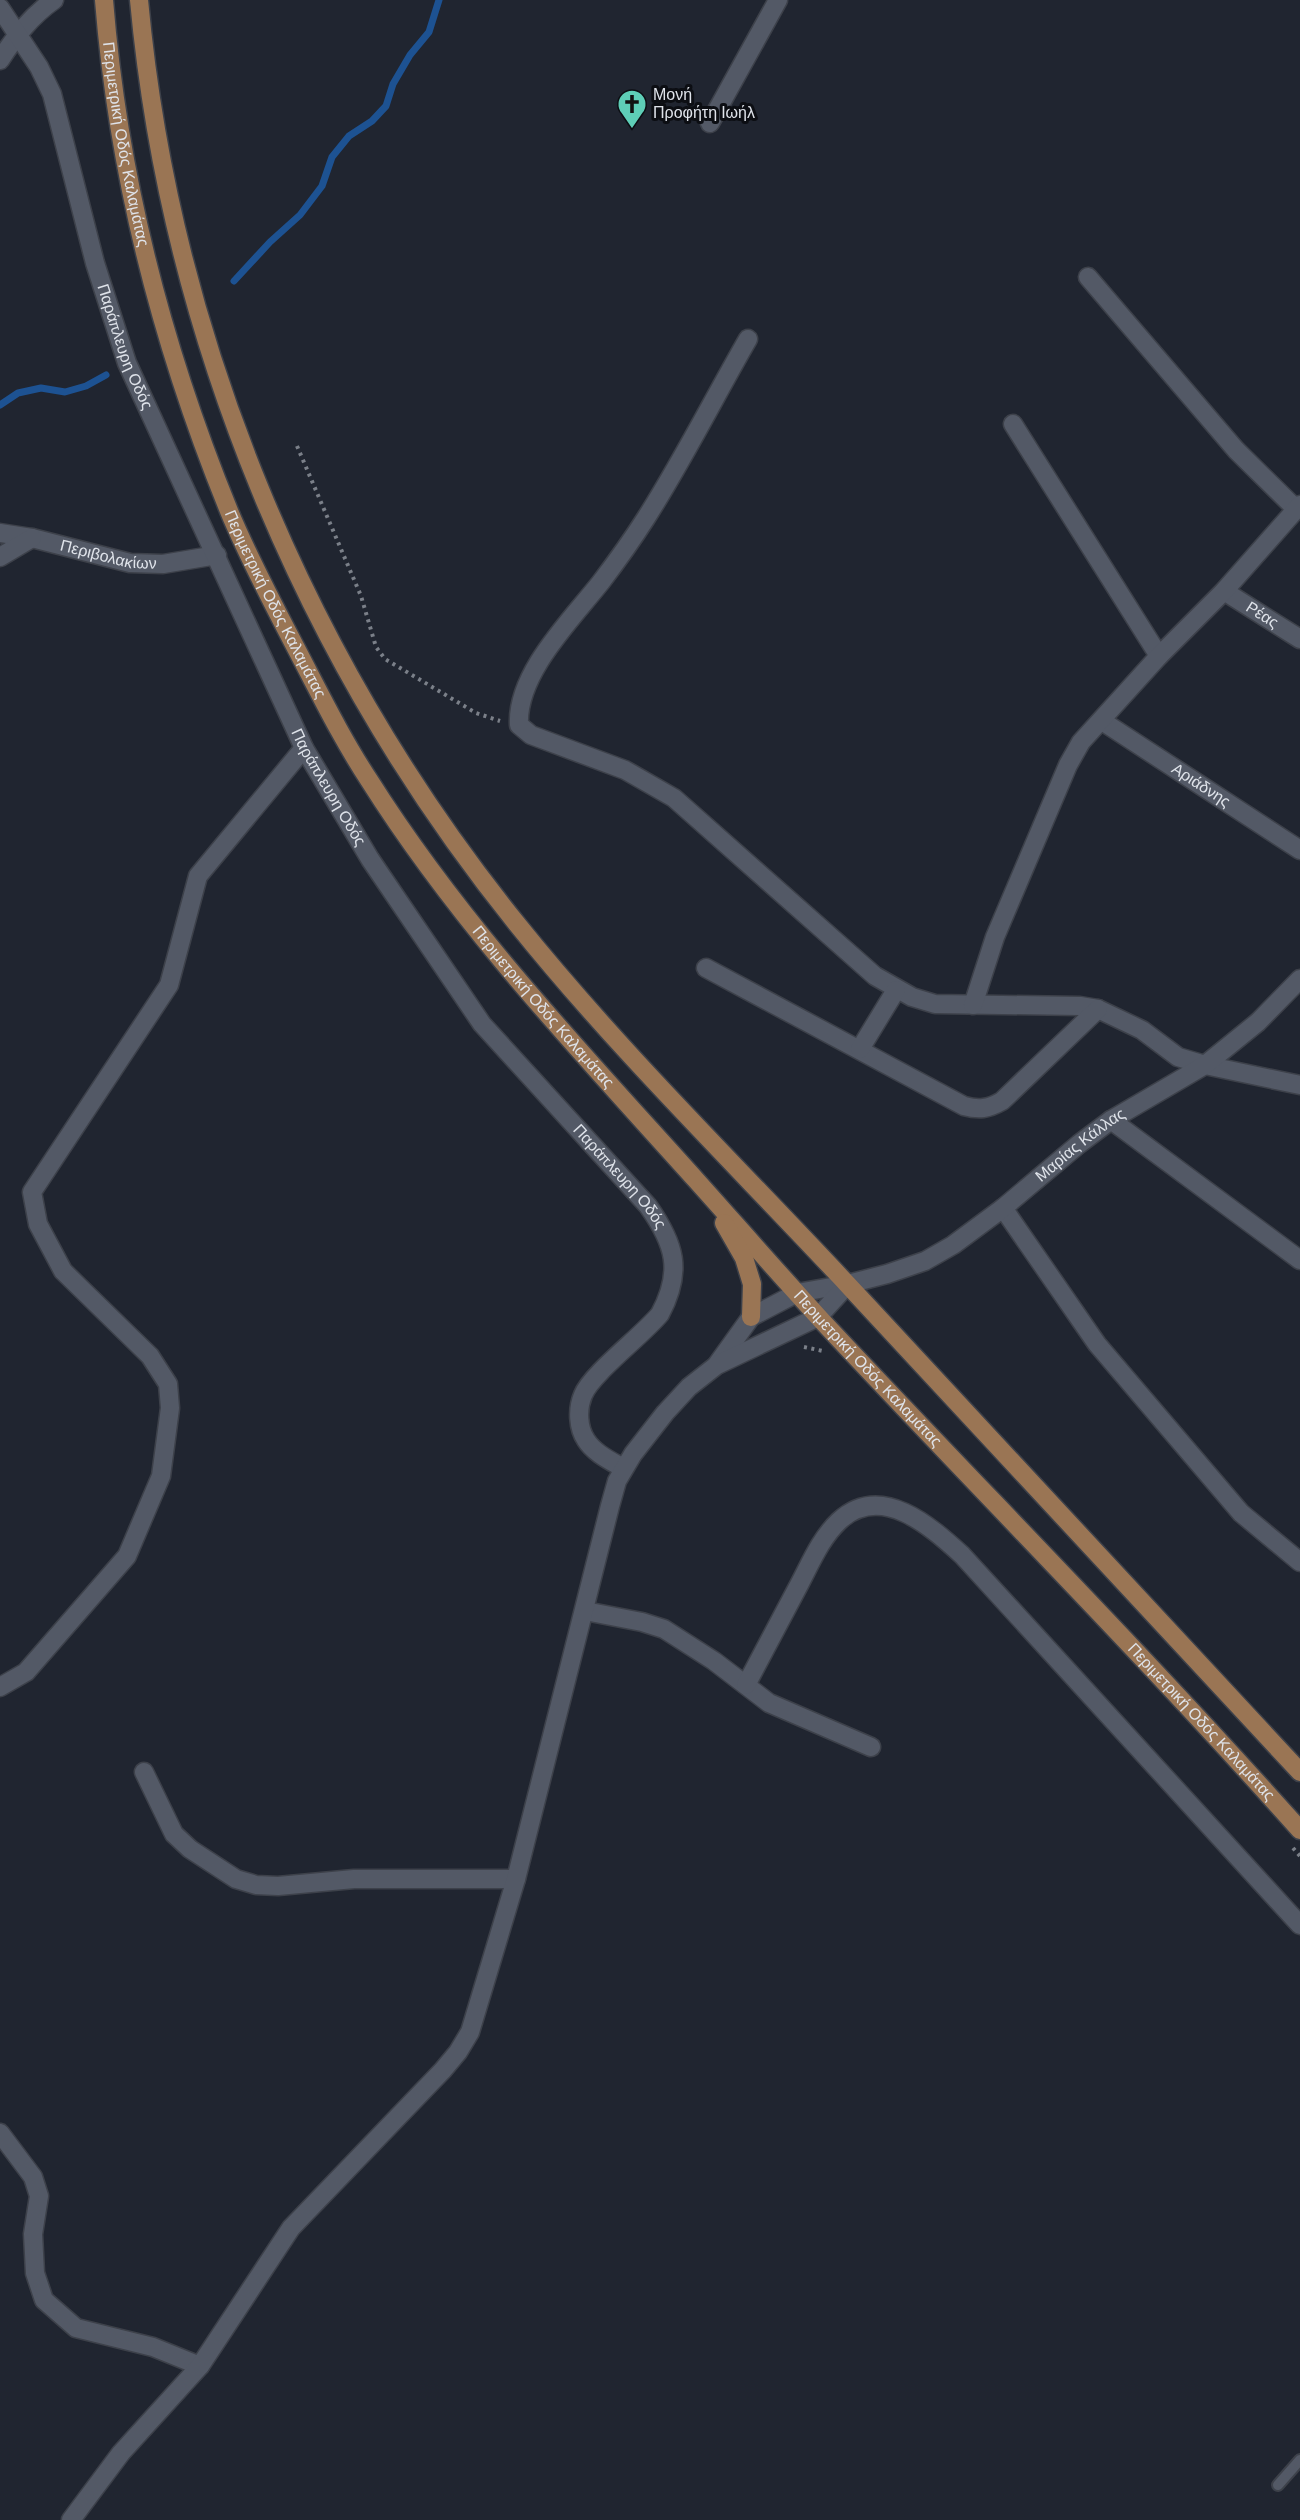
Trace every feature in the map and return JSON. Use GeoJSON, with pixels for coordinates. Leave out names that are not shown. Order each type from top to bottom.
{"type":"FeatureCollection","features":[{"type":"Feature","properties":{"kind":"main road","name":"Περιμετρική Οδός Καλαμάτας"},"geometry":{"type":"LineString","coordinates":[[104,0],[123,148],[148,263],[184,391],[230,513],[272,602],[336,725],[368,780],[407,837],[495,953],[589,1063],[818,1317],[1192,1710],[1300,1830]]}},
{"type":"Feature","properties":{"kind":"main road","name":"Περιμετρική Οδός Καλαμάτας"},"geometry":{"type":"LineString","coordinates":[[140,0],[157,139],[183,254],[219,381],[263,498],[303,585],[368,709],[433,812],[516,924],[615,1038],[848,1284],[1300,1772]]}},
{"type":"Feature","properties":{"kind":"main road"},"geometry":{"type":"LineString","coordinates":[[693,1176],[728,1228],[744,1258],[752,1284],[751,1317]]}},
{"type":"Feature","properties":{"kind":"street"},"geometry":{"type":"LineString","coordinates":[[0,60],[17,34],[54,0]]}},
{"type":"Feature","properties":{"kind":"street"},"geometry":{"type":"LineString","coordinates":[[710,123],[778,0]]}},
{"type":"Feature","properties":{"kind":"street","name":"Παράπλευρη Οδός"},"geometry":{"type":"LineString","coordinates":[[0,8],[39,67],[52,94],[95,263],[127,363],[304,748],[369,859],[482,1023],[648,1206],[670,1242],[674,1255],[673,1278],[671,1290],[660,1314],[589,1385],[580,1406],[580,1428],[586,1441],[596,1452],[623,1468]]}},
{"type":"Feature","properties":{"kind":"street"},"geometry":{"type":"LineString","coordinates":[[973,1005],[998,930],[1068,765],[1082,742],[1159,656],[1224,591],[1298,507],[1236,450],[1088,277]]}},
{"type":"Feature","properties":{"kind":"street"},"geometry":{"type":"LineString","coordinates":[[748,339],[647,517],[603,580],[545,653],[522,695],[518,709],[519,725],[531,735],[625,770],[674,798],[867,969],[897,990],[935,1004],[1080,1006],[1098,1009],[1142,1029],[1178,1057],[1204,1065],[1300,1085]]}},
{"type":"Feature","properties":{"kind":"street"},"geometry":{"type":"LineString","coordinates":[[1013,424],[1159,656]]}},
{"type":"Feature","properties":{"kind":"street","name":"Περιβολακίων"},"geometry":{"type":"LineString","coordinates":[[0,533],[32,538],[130,563],[163,564],[217,555]]}},
{"type":"Feature","properties":{"kind":"street"},"geometry":{"type":"LineString","coordinates":[[0,556],[32,538]]}},
{"type":"Feature","properties":{"kind":"street","name":"Ρέας"},"geometry":{"type":"LineString","coordinates":[[1224,591],[1300,639]]}},
{"type":"Feature","properties":{"kind":"street","name":"Αριάδνης"},"geometry":{"type":"LineString","coordinates":[[1102,721],[1300,850]]}},
{"type":"Feature","properties":{"kind":"street"},"geometry":{"type":"LineString","coordinates":[[0,1687],[26,1672],[127,1556],[161,1476],[170,1408],[168,1384],[150,1356],[63,1271],[38,1224],[32,1192],[169,986],[198,876],[304,748]]}},
{"type":"Feature","properties":{"kind":"street"},"geometry":{"type":"LineString","coordinates":[[706,968],[964,1106],[977,1110],[990,1108],[1002,1101],[1098,1009]]}},
{"type":"Feature","properties":{"kind":"street","name":"Μαρίας Κάλλας"},"geometry":{"type":"LineString","coordinates":[[751,1317],[797,1293],[848,1284],[925,1261],[953,1245],[1003,1208],[1079,1144],[1112,1120],[1204,1065],[1258,1022],[1300,979]]}},
{"type":"Feature","properties":{"kind":"street"},"geometry":{"type":"LineString","coordinates":[[860,1049],[897,990]]}},
{"type":"Feature","properties":{"kind":"street"},"geometry":{"type":"LineString","coordinates":[[1112,1120],[1300,1260]]}},
{"type":"Feature","properties":{"kind":"street"},"geometry":{"type":"LineString","coordinates":[[1003,1208],[1097,1344],[1241,1513],[1300,1562]]}},
{"type":"Feature","properties":{"kind":"street"},"geometry":{"type":"LineString","coordinates":[[717,1365],[818,1317],[848,1284]]}},
{"type":"Feature","properties":{"kind":"street"},"geometry":{"type":"LineString","coordinates":[[71,2520],[120,2452],[200,2366],[291,2228],[458,2052],[470,2032],[516,1880],[585,1611],[609,1506],[623,1468],[677,1399],[717,1365],[751,1317]]}},
{"type":"Feature","properties":{"kind":"street"},"geometry":{"type":"LineString","coordinates":[[746,1685],[815,1555],[838,1522],[859,1508],[870,1506],[900,1510],[911,1514],[929,1526],[962,1555],[1300,1925]]}},
{"type":"Feature","properties":{"kind":"street"},"geometry":{"type":"LineString","coordinates":[[585,1611],[642,1622],[664,1629],[694,1647],[769,1703],[871,1747]]}},
{"type":"Feature","properties":{"kind":"street"},"geometry":{"type":"LineString","coordinates":[[144,1772],[174,1834],[190,1850],[236,1879],[256,1885],[278,1887],[354,1879],[516,1880]]}},
{"type":"Feature","properties":{"kind":"street"},"geometry":{"type":"LineString","coordinates":[[0,2133],[33,2177],[39,2196],[33,2234],[35,2273],[44,2300],[76,2328],[153,2347],[200,2366]]}},
{"type":"Feature","properties":{"kind":"lane"},"geometry":{"type":"LineString","coordinates":[[1278,2485],[1300,2460]]}},
{"type":"Feature","properties":{"kind":"path"},"geometry":{"type":"LineString","coordinates":[[297,446],[361,596],[376,647],[385,659],[476,713],[493,720],[519,725]]}},
{"type":"Feature","properties":{"kind":"waterway"},"geometry":{"type":"LineString","coordinates":[[234,281],[270,242],[300,215],[322,186],[332,157],[349,136],[372,121],[386,106],[393,84],[410,55],[429,32],[439,0]]}},
{"type":"Feature","properties":{"kind":"waterway"},"geometry":{"type":"LineString","coordinates":[[0,405],[18,393],[41,388],[65,392],[86,386],[106,375]]}},
{"type":"Feature","properties":{"kind":"place","name":"Μονή Προφήτη Ιωήλ"},"geometry":{"type":"Point","coordinates":[632,130]}}]}
